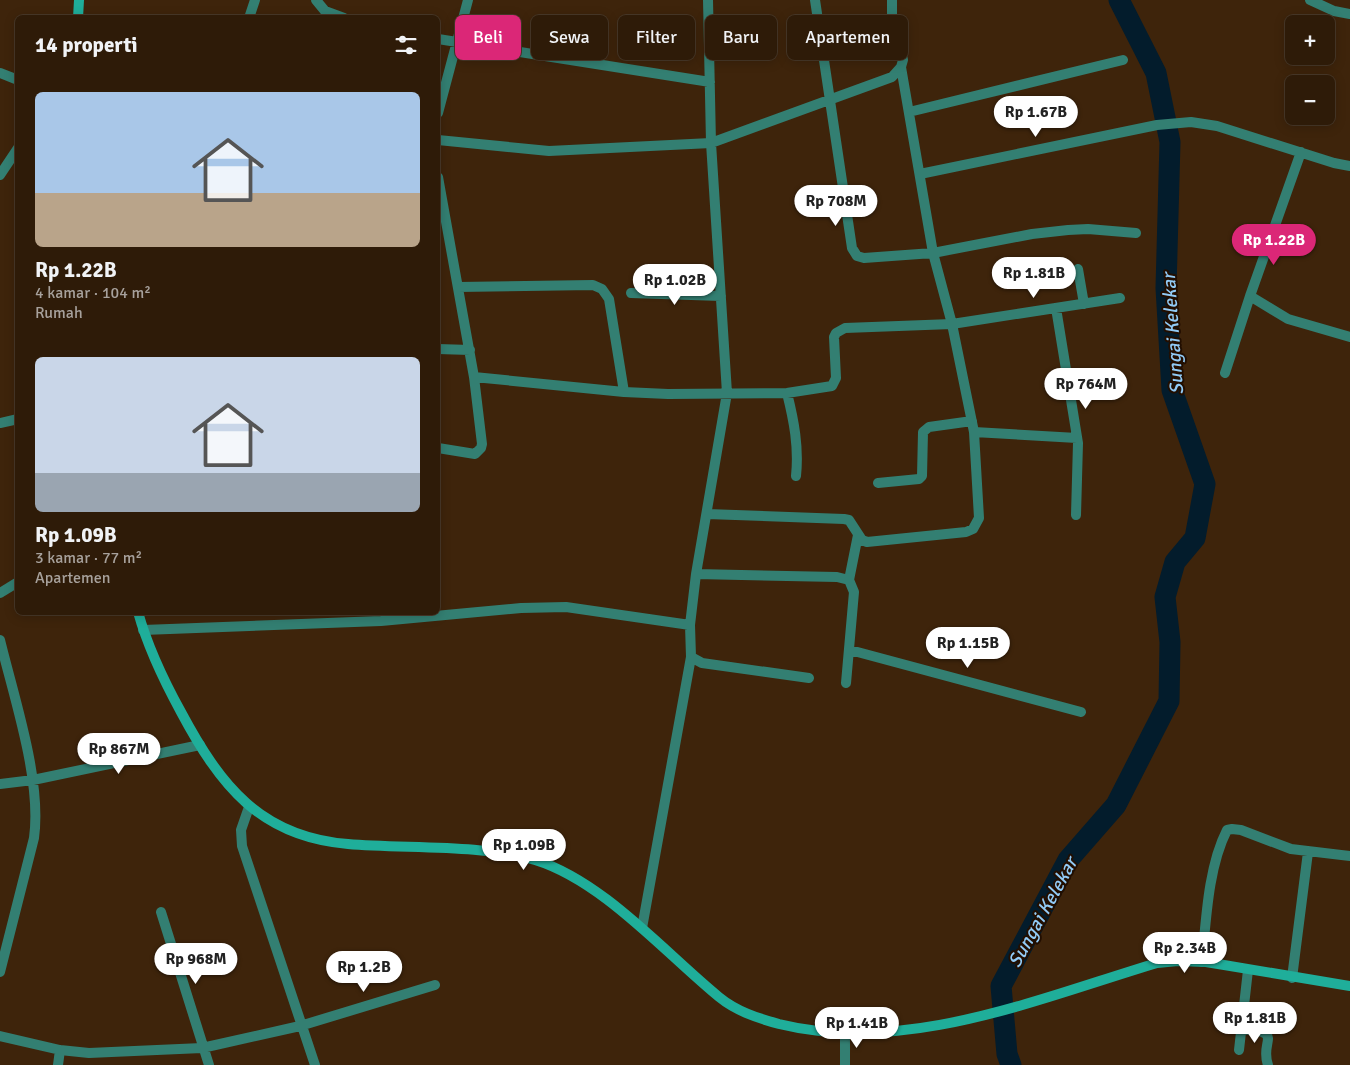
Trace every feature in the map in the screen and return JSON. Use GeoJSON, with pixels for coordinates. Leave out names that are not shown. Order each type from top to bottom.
{"type":"FeatureCollection","features":[{"type":"Feature","properties":{"kind":"street"},"geometry":{"type":"LineString","coordinates":[[78,15],[79,0]]}},
{"type":"Feature","properties":{"kind":"street"},"geometry":{"type":"LineString","coordinates":[[251,15],[255,0]]}},
{"type":"Feature","properties":{"kind":"street"},"geometry":{"type":"LineString","coordinates":[[316,0],[326,11],[336,15]]}},
{"type":"Feature","properties":{"kind":"street"},"geometry":{"type":"LineString","coordinates":[[464,15],[468,0]]}},
{"type":"Feature","properties":{"kind":"street"},"geometry":{"type":"LineString","coordinates":[[642,928],[691,657],[690,625],[696,574],[727,392],[710,143],[708,0]]}},
{"type":"Feature","properties":{"kind":"street"},"geometry":{"type":"LineString","coordinates":[[815,0],[828,99],[854,252],[864,258],[933,253],[1056,232],[1088,229],[1136,233]]}},
{"type":"Feature","properties":{"kind":"street"},"geometry":{"type":"LineString","coordinates":[[707,514],[844,519],[852,524],[858,536],[867,542],[966,532],[973,529],[980,518],[974,432],[952,324],[933,253],[901,67],[903,60],[892,16],[891,0]]}},
{"type":"Feature","properties":{"kind":"street"},"geometry":{"type":"LineString","coordinates":[[1310,0],[1334,11],[1350,14]]}},
{"type":"Feature","properties":{"kind":"street"},"geometry":{"type":"LineString","coordinates":[[440,40],[455,44]]}},
{"type":"Feature","properties":{"kind":"street"},"geometry":{"type":"LineString","coordinates":[[440,105],[455,48]]}},
{"type":"Feature","properties":{"kind":"street"},"geometry":{"type":"LineString","coordinates":[[521,54],[710,82]]}},
{"type":"Feature","properties":{"kind":"street"},"geometry":{"type":"LineString","coordinates":[[909,112],[1123,60]]}},
{"type":"Feature","properties":{"kind":"street"},"geometry":{"type":"LineString","coordinates":[[440,140],[549,151],[710,143],[892,77],[901,67]]}},
{"type":"Feature","properties":{"kind":"street"},"geometry":{"type":"LineString","coordinates":[[0,73],[15,79]]}},
{"type":"Feature","properties":{"kind":"street"},"geometry":{"type":"LineString","coordinates":[[920,174],[1157,125],[1191,122],[1226,128],[1350,166]]}},
{"type":"Feature","properties":{"kind":"street"},"geometry":{"type":"LineString","coordinates":[[0,175],[15,152]]}},
{"type":"Feature","properties":{"kind":"street"},"geometry":{"type":"LineString","coordinates":[[1225,373],[1250,296],[1302,152]]}},
{"type":"Feature","properties":{"kind":"street"},"geometry":{"type":"LineString","coordinates":[[440,188],[470,350],[481,448],[475,454],[440,448]]}},
{"type":"Feature","properties":{"kind":"street"},"geometry":{"type":"LineString","coordinates":[[1078,269],[1084,304]]}},
{"type":"Feature","properties":{"kind":"street"},"geometry":{"type":"LineString","coordinates":[[458,286],[593,285],[602,289],[609,299],[624,392]]}},
{"type":"Feature","properties":{"kind":"street"},"geometry":{"type":"LineString","coordinates":[[630,293],[721,296]]}},
{"type":"Feature","properties":{"kind":"street"},"geometry":{"type":"LineString","coordinates":[[1250,296],[1288,319],[1350,337]]}},
{"type":"Feature","properties":{"kind":"street"},"geometry":{"type":"LineString","coordinates":[[474,377],[624,392],[668,394],[727,392],[787,393],[828,388],[835,382],[834,337],[840,330],[952,324],[1120,298]]}},
{"type":"Feature","properties":{"kind":"street"},"geometry":{"type":"LineString","coordinates":[[1056,308],[1077,438],[1076,515]]}},
{"type":"Feature","properties":{"kind":"street"},"geometry":{"type":"LineString","coordinates":[[440,349],[470,350]]}},
{"type":"Feature","properties":{"kind":"street"},"geometry":{"type":"LineString","coordinates":[[787,393],[795,422],[798,456],[796,476]]}},
{"type":"Feature","properties":{"kind":"street"},"geometry":{"type":"LineString","coordinates":[[0,423],[15,420]]}},
{"type":"Feature","properties":{"kind":"street"},"geometry":{"type":"LineString","coordinates":[[878,482],[919,479],[922,476],[923,432],[929,428],[972,421]]}},
{"type":"Feature","properties":{"kind":"street"},"geometry":{"type":"LineString","coordinates":[[974,432],[1077,438]]}},
{"type":"Feature","properties":{"kind":"street"},"geometry":{"type":"LineString","coordinates":[[846,683],[854,592],[849,580],[858,536]]}},
{"type":"Feature","properties":{"kind":"street"},"geometry":{"type":"LineString","coordinates":[[696,574],[837,577],[849,580]]}},
{"type":"Feature","properties":{"kind":"street"},"geometry":{"type":"LineString","coordinates":[[1,591],[15,584]]}},
{"type":"Feature","properties":{"kind":"street"},"geometry":{"type":"LineString","coordinates":[[440,613],[566,607],[690,625]]}},
{"type":"Feature","properties":{"kind":"street"},"geometry":{"type":"LineString","coordinates":[[139,615],[143,630],[166,683],[200,745],[231,790],[248,807],[273,824],[313,839],[343,844],[460,850],[536,860],[571,877],[600,895],[642,928],[721,999],[743,1013],[799,1029],[845,1034],[923,1027],[993,1012],[1157,963],[1178,961],[1202,962],[1350,986]]}},
{"type":"Feature","properties":{"kind":"street"},"geometry":{"type":"LineString","coordinates":[[143,630],[400,615]]}},
{"type":"Feature","properties":{"kind":"street"},"geometry":{"type":"LineString","coordinates":[[0,640],[33,780],[36,819],[34,838],[0,972]]}},
{"type":"Feature","properties":{"kind":"street"},"geometry":{"type":"LineString","coordinates":[[850,650],[1081,712]]}},
{"type":"Feature","properties":{"kind":"street"},"geometry":{"type":"LineString","coordinates":[[691,657],[702,663],[809,678]]}},
{"type":"Feature","properties":{"kind":"street"},"geometry":{"type":"LineString","coordinates":[[0,784],[33,780],[200,745]]}},
{"type":"Feature","properties":{"kind":"street"},"geometry":{"type":"LineString","coordinates":[[248,807],[241,830],[242,846],[300,1026],[315,1065]]}},
{"type":"Feature","properties":{"kind":"street"},"geometry":{"type":"LineString","coordinates":[[1202,962],[1210,892],[1222,840],[1227,830],[1232,828],[1241,830],[1291,849],[1350,856]]}},
{"type":"Feature","properties":{"kind":"street"},"geometry":{"type":"LineString","coordinates":[[1292,978],[1308,852]]}},
{"type":"Feature","properties":{"kind":"street"},"geometry":{"type":"LineString","coordinates":[[161,912],[202,1048],[209,1065]]}},
{"type":"Feature","properties":{"kind":"street"},"geometry":{"type":"LineString","coordinates":[[1239,1050],[1248,970]]}},
{"type":"Feature","properties":{"kind":"street"},"geometry":{"type":"LineString","coordinates":[[0,1036],[60,1050],[89,1053],[202,1048],[300,1026],[435,985]]}},
{"type":"Feature","properties":{"kind":"street"},"geometry":{"type":"LineString","coordinates":[[1241,1029],[1266,1033],[1268,1038],[1268,1065]]}},
{"type":"Feature","properties":{"kind":"street"},"geometry":{"type":"LineString","coordinates":[[845,1034],[845,1065]]}},
{"type":"Feature","properties":{"kind":"street"},"geometry":{"type":"LineString","coordinates":[[58,1065],[60,1050]]}},
{"type":"Feature","properties":{"kind":"waterway","name":"Sungai Kelekar"},"geometry":{"type":"LineString","coordinates":[[1011,1065],[1007,1054],[1001,986],[1068,860],[1116,805],[1169,701],[1170,642],[1165,597],[1175,562],[1195,538],[1205,484],[1172,390],[1166,288],[1170,142],[1156,73],[1119,0]]}}]}
